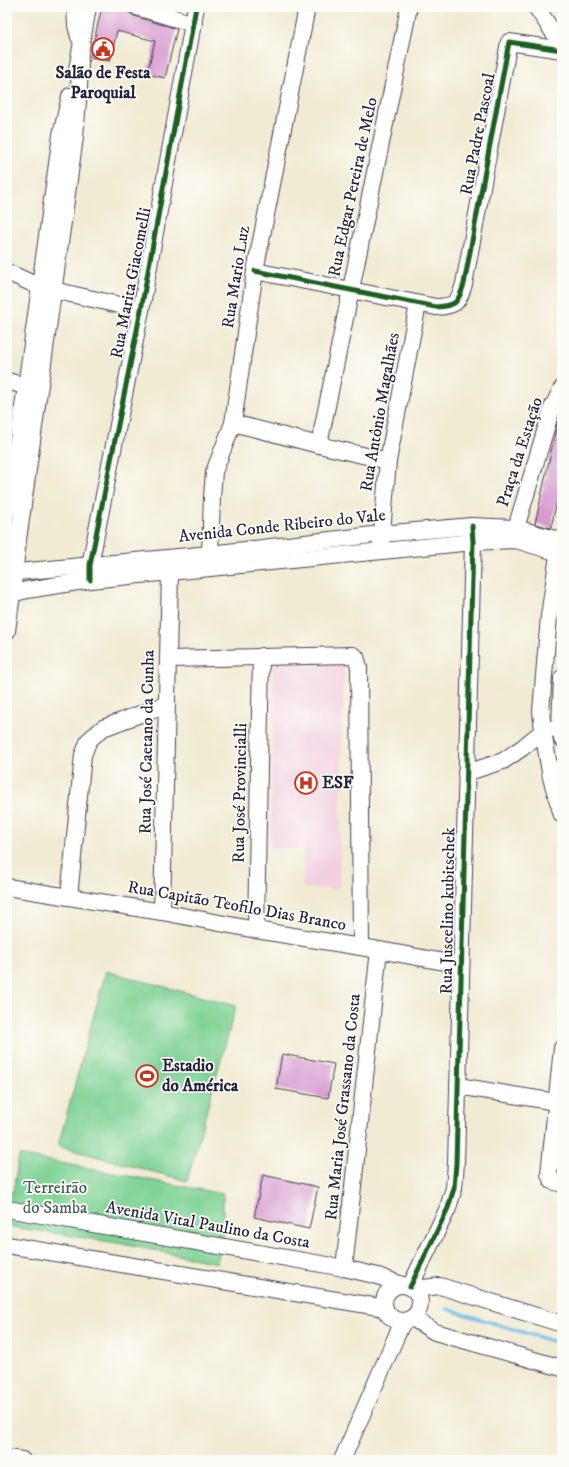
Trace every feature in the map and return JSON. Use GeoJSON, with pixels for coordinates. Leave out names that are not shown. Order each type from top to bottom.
{"type":"FeatureCollection","features":[{"type":"Feature","properties":{"kind":"street"},"geometry":{"type":"LineString","coordinates":[[75,7],[76,25],[82,45]]}},
{"type":"Feature","properties":{"kind":"street"},"geometry":{"type":"LineString","coordinates":[[7,512],[15,485],[32,389],[88,7]]}},
{"type":"Feature","properties":{"kind":"street"},"geometry":{"type":"LineString","coordinates":[[82,45],[95,7]]}},
{"type":"Feature","properties":{"kind":"street"},"geometry":{"type":"LineString","coordinates":[[137,7],[194,24]]}},
{"type":"Feature","properties":{"kind":"street","name":"Rua Marita Giacomelli"},"geometry":{"type":"LineString","coordinates":[[90,572],[141,310],[196,7]]}},
{"type":"Feature","properties":{"kind":"street","name":"Rua Mario Luz"},"geometry":{"type":"LineString","coordinates":[[210,560],[214,472],[233,423],[255,271],[307,7]]}},
{"type":"Feature","properties":{"kind":"street","name":"Rua Edgar Pereira de Melo"},"geometry":{"type":"LineString","coordinates":[[319,445],[409,7]]}},
{"type":"Feature","properties":{"kind":"street"},"geometry":{"type":"LineString","coordinates":[[536,7],[562,45]]}},
{"type":"Feature","properties":{"kind":"street","name":"Rua Padre Pascoal"},"geometry":{"type":"LineString","coordinates":[[418,304],[447,307],[455,304],[460,297],[464,284],[509,42],[562,50]]}},
{"type":"Feature","properties":{"kind":"street"},"geometry":{"type":"LineString","coordinates":[[255,271],[418,304]]}},
{"type":"Feature","properties":{"kind":"street"},"geometry":{"type":"LineString","coordinates":[[7,272],[46,289],[141,310]]}},
{"type":"Feature","properties":{"kind":"street","name":"Rua Antônio Magalhães"},"geometry":{"type":"LineString","coordinates":[[381,552],[381,534],[388,461],[418,304]]}},
{"type":"Feature","properties":{"kind":"street"},"geometry":{"type":"LineString","coordinates":[[7,381],[32,389]]}},
{"type":"Feature","properties":{"kind":"street","name":"Praça da Estação"},"geometry":{"type":"LineString","coordinates":[[516,534],[552,408],[562,388]]}},
{"type":"Feature","properties":{"kind":"street"},"geometry":{"type":"LineString","coordinates":[[233,423],[388,461]]}},
{"type":"Feature","properties":{"kind":"street"},"geometry":{"type":"LineString","coordinates":[[7,631],[15,485]]}},
{"type":"Feature","properties":{"kind":"street","name":"Avenida Conde Ribeiro do Vale"},"geometry":{"type":"LineString","coordinates":[[11,573],[90,572],[170,565],[381,534],[516,534],[561,545]]}},
{"type":"Feature","properties":{"kind":"street","name":"Avenida Conde Ribeiro do Vale"},"geometry":{"type":"LineString","coordinates":[[210,560],[381,552],[472,534]]}},
{"type":"Feature","properties":{"kind":"street","name":"Rua Juscelino kubitschek"},"geometry":{"type":"LineString","coordinates":[[409,1287],[448,1208],[454,1188],[456,1163],[472,534]]}},
{"type":"Feature","properties":{"kind":"street"},"geometry":{"type":"LineString","coordinates":[[561,545],[553,587],[541,711],[542,731],[551,778],[562,814]]}},
{"type":"Feature","properties":{"kind":"street","name":"Rua José Caetano da Cunha"},"geometry":{"type":"LineString","coordinates":[[162,912],[170,565]]}},
{"type":"Feature","properties":{"kind":"street","name":"Avenida Conde Ribeiro do Vale"},"geometry":{"type":"LineString","coordinates":[[10,594],[47,586],[90,572]]}},
{"type":"Feature","properties":{"kind":"street"},"geometry":{"type":"LineString","coordinates":[[168,658],[353,655],[356,658],[359,667],[361,947]]}},
{"type":"Feature","properties":{"kind":"street","name":"Rua José Provincialli"},"geometry":{"type":"LineString","coordinates":[[256,930],[261,656]]}},
{"type":"Feature","properties":{"kind":"street"},"geometry":{"type":"LineString","coordinates":[[466,773],[511,757],[542,731],[561,730],[562,678]]}},
{"type":"Feature","properties":{"kind":"street"},"geometry":{"type":"LineString","coordinates":[[69,896],[83,755],[89,740],[103,728],[167,704]]}},
{"type":"Feature","properties":{"kind":"street","name":"Rua Capitão Teofilo Dias Branco"},"geometry":{"type":"LineString","coordinates":[[7,887],[69,896],[461,965]]}},
{"type":"Feature","properties":{"kind":"street","name":"Rua Maria José Grassano da Costa"},"geometry":{"type":"LineString","coordinates":[[344,1268],[379,950]]}},
{"type":"Feature","properties":{"kind":"street"},"geometry":{"type":"LineString","coordinates":[[556,1181],[549,1174],[559,1103],[562,1048]]}},
{"type":"Feature","properties":{"kind":"street"},"geometry":{"type":"LineString","coordinates":[[458,1086],[559,1103]]}},
{"type":"Feature","properties":{"kind":"street","name":"Avenida Vital Paulino da Costa"},"geometry":{"type":"LineString","coordinates":[[7,1209],[344,1268],[378,1276],[409,1287],[440,1286],[562,1324]]}},
{"type":"Feature","properties":{"kind":"street"},"geometry":{"type":"LineString","coordinates":[[7,1245],[385,1308]]}},
{"type":"Feature","properties":{"kind":"street"},"geometry":{"type":"LineString","coordinates":[[342,1460],[407,1319],[419,1310],[420,1299],[409,1287],[393,1288],[388,1292],[384,1302],[385,1308],[392,1318],[407,1319],[435,1332],[562,1368]]}},
{"type":"Feature","properties":{"kind":"street"},"geometry":{"type":"LineString","coordinates":[[7,1458],[22,1460]]}},
{"type":"Feature","properties":{"kind":"shaded area","name":"ESF"},"geometry":{"type":"Polygon","coordinates":[[[274,662],[344,663],[339,889],[303,888],[303,849],[270,848],[274,662]]]}},
{"type":"Feature","properties":{"kind":"green space","name":"Estadio do América"},"geometry":{"type":"Polygon","coordinates":[[[106,971],[236,1006],[187,1181],[58,1146],[106,971]]]}},
{"type":"Feature","properties":{"kind":"green space","name":"Terreirão do Samba"},"geometry":{"type":"Polygon","coordinates":[[[19,1155],[223,1194],[223,1234],[217,1263],[117,1243],[7,1226],[7,1192],[13,1192],[19,1155]]]}},
{"type":"Feature","properties":{"kind":"building","name":"Salão de Festa Paroquial"},"geometry":{"type":"Polygon","coordinates":[[[102,7],[130,13],[134,16],[177,29],[165,78],[147,74],[155,41],[117,31],[110,61],[90,57],[102,7]]]}},
{"type":"Feature","properties":{"kind":"building"},"geometry":{"type":"Polygon","coordinates":[[[558,420],[562,420],[562,477],[551,528],[535,524],[558,420]]]}},
{"type":"Feature","properties":{"kind":"building"},"geometry":{"type":"Polygon","coordinates":[[[282,1054],[334,1064],[328,1098],[276,1089],[282,1054]]]}},
{"type":"Feature","properties":{"kind":"building"},"geometry":{"type":"Polygon","coordinates":[[[263,1175],[318,1187],[309,1229],[254,1217],[263,1175]]]}},
{"type":"Feature","properties":{"kind":"waterway"},"geometry":{"type":"LineString","coordinates":[[447,1309],[562,1344]]}},
{"type":"Feature","properties":{"kind":"cycle path"},"geometry":{"type":"LineString","coordinates":[[90,580],[90,565],[141,310],[196,7]]}},
{"type":"Feature","properties":{"kind":"cycle path"},"geometry":{"type":"LineString","coordinates":[[255,271],[436,307],[448,306],[455,302],[458,299],[464,284],[509,42],[562,50]]}},
{"type":"Feature","properties":{"kind":"cycle path"},"geometry":{"type":"LineString","coordinates":[[410,1287],[448,1208],[454,1188],[456,1163],[473,542],[472,526]]}},
{"type":"Feature","properties":{"kind":"place","name":"Salão de Festa Paroquial"},"geometry":{"type":"Point","coordinates":[103,49]}},
{"type":"Feature","properties":{"kind":"place","name":"ESF"},"geometry":{"type":"Point","coordinates":[306,783]}},
{"type":"Feature","properties":{"kind":"place","name":"Estadio do América"},"geometry":{"type":"Point","coordinates":[147,1076]}}]}
